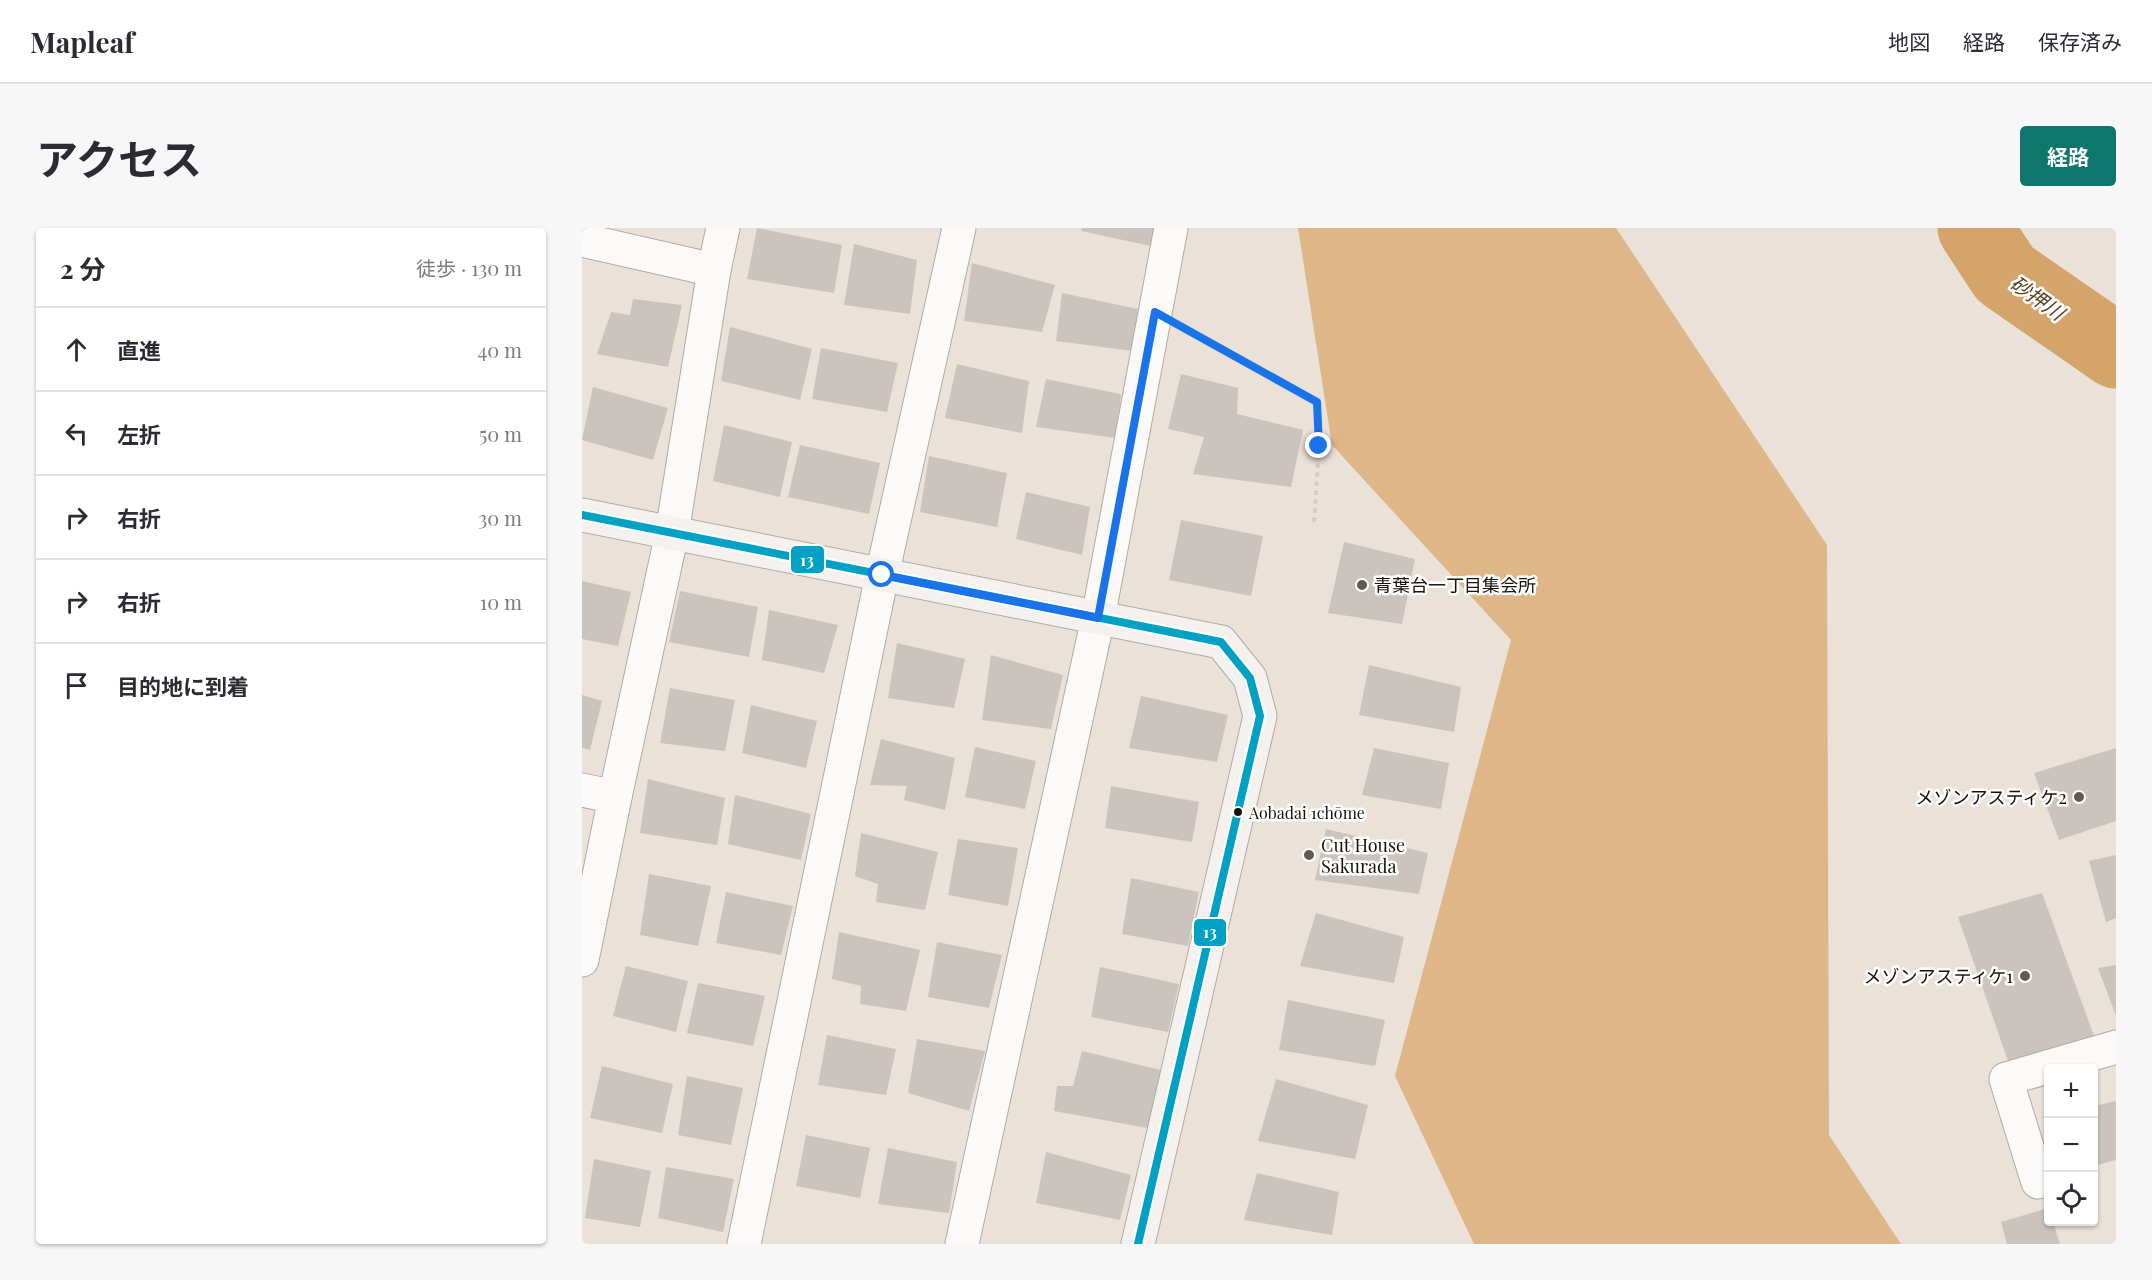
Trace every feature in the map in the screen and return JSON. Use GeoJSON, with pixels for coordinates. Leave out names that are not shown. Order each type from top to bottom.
{"type":"FeatureCollection","features":[{"type":"Feature","properties":{"kind":"street"},"geometry":{"type":"LineString","coordinates":[[582,960],[672,533],[714,270],[723,228]]}},
{"type":"Feature","properties":{"kind":"street"},"geometry":{"type":"LineString","coordinates":[[744,1244],[882,575],[959,228]]}},
{"type":"Feature","properties":{"kind":"street"},"geometry":{"type":"LineString","coordinates":[[963,1244],[1098,618],[1171,228]]}},
{"type":"Feature","properties":{"kind":"street"},"geometry":{"type":"LineString","coordinates":[[582,240],[714,270]]}},
{"type":"Feature","properties":{"kind":"street"},"geometry":{"type":"LineString","coordinates":[[582,515],[1221,642],[1250,678],[1260,716],[1138,1244]]}},
{"type":"Feature","properties":{"kind":"street"},"geometry":{"type":"LineString","coordinates":[[582,790],[615,797]]}},
{"type":"Feature","properties":{"kind":"street"},"geometry":{"type":"LineString","coordinates":[[2038,1182],[2006,1079],[2116,1047]]}},
{"type":"Feature","properties":{"kind":"path"},"geometry":{"type":"LineString","coordinates":[[1155,312],[1317,402],[1319,446],[1314,525]]}},
{"type":"Feature","properties":{"kind":"shaded area"},"geometry":{"type":"Polygon","coordinates":[[[1298,228],[1616,228],[1827,545],[1829,1135],[1901,1244],[1474,1244],[1395,1076],[1511,640],[1332,445],[1298,228]]]}},
{"type":"Feature","properties":{"kind":"building"},"geometry":{"type":"Polygon","coordinates":[[[757,228],[842,245],[834,293],[747,279],[757,228]]]}},
{"type":"Feature","properties":{"kind":"building"},"geometry":{"type":"Polygon","coordinates":[[[1082,228],[1154,228],[1151,246],[1081,231],[1082,228]]]}},
{"type":"Feature","properties":{"kind":"building"},"geometry":{"type":"Polygon","coordinates":[[[854,244],[917,260],[910,314],[844,305],[854,244]]]}},
{"type":"Feature","properties":{"kind":"building"},"geometry":{"type":"Polygon","coordinates":[[[972,263],[1055,285],[1042,332],[964,321],[972,263]]]}},
{"type":"Feature","properties":{"kind":"building"},"geometry":{"type":"Polygon","coordinates":[[[1062,293],[1138,309],[1133,351],[1056,341],[1062,293]]]}},
{"type":"Feature","properties":{"kind":"building"},"geometry":{"type":"Polygon","coordinates":[[[633,299],[682,305],[668,367],[597,354],[611,312],[630,315],[633,299]]]}},
{"type":"Feature","properties":{"kind":"building"},"geometry":{"type":"Polygon","coordinates":[[[730,327],[812,349],[800,400],[721,381],[730,327]]]}},
{"type":"Feature","properties":{"kind":"building"},"geometry":{"type":"Polygon","coordinates":[[[821,348],[898,363],[887,412],[812,399],[821,348]]]}},
{"type":"Feature","properties":{"kind":"building"},"geometry":{"type":"Polygon","coordinates":[[[957,364],[1029,381],[1022,433],[945,418],[957,364]]]}},
{"type":"Feature","properties":{"kind":"building"},"geometry":{"type":"Polygon","coordinates":[[[1181,374],[1238,388],[1237,414],[1303,430],[1291,487],[1193,474],[1204,437],[1168,429],[1181,374]]]}},
{"type":"Feature","properties":{"kind":"building"},"geometry":{"type":"Polygon","coordinates":[[[1046,379],[1121,394],[1116,438],[1036,427],[1046,379]]]}},
{"type":"Feature","properties":{"kind":"building"},"geometry":{"type":"Polygon","coordinates":[[[593,387],[668,408],[653,460],[582,440],[593,387]]]}},
{"type":"Feature","properties":{"kind":"building"},"geometry":{"type":"Polygon","coordinates":[[[724,425],[792,442],[780,497],[713,481],[724,425]]]}},
{"type":"Feature","properties":{"kind":"building"},"geometry":{"type":"Polygon","coordinates":[[[800,445],[880,463],[869,514],[788,497],[800,445]]]}},
{"type":"Feature","properties":{"kind":"building"},"geometry":{"type":"Polygon","coordinates":[[[929,456],[1007,473],[997,527],[920,512],[929,456]]]}},
{"type":"Feature","properties":{"kind":"building"},"geometry":{"type":"Polygon","coordinates":[[[1026,492],[1090,507],[1082,555],[1016,539],[1026,492]]]}},
{"type":"Feature","properties":{"kind":"building"},"geometry":{"type":"Polygon","coordinates":[[[1181,520],[1263,536],[1251,596],[1169,580],[1181,520]]]}},
{"type":"Feature","properties":{"kind":"building"},"geometry":{"type":"Polygon","coordinates":[[[1344,542],[1415,559],[1402,624],[1328,613],[1344,542]]]}},
{"type":"Feature","properties":{"kind":"building"},"geometry":{"type":"Polygon","coordinates":[[[582,581],[631,592],[618,646],[582,639],[582,581]]]}},
{"type":"Feature","properties":{"kind":"building"},"geometry":{"type":"Polygon","coordinates":[[[680,591],[758,607],[749,657],[669,642],[680,591]]]}},
{"type":"Feature","properties":{"kind":"building"},"geometry":{"type":"Polygon","coordinates":[[[769,610],[838,625],[824,673],[762,660],[769,610]]]}},
{"type":"Feature","properties":{"kind":"building"},"geometry":{"type":"Polygon","coordinates":[[[897,643],[965,659],[954,708],[888,698],[897,643]]]}},
{"type":"Feature","properties":{"kind":"building"},"geometry":{"type":"Polygon","coordinates":[[[991,655],[1063,675],[1051,729],[982,720],[991,655]]]}},
{"type":"Feature","properties":{"kind":"building"},"geometry":{"type":"Polygon","coordinates":[[[1369,665],[1461,687],[1454,732],[1359,715],[1369,665]]]}},
{"type":"Feature","properties":{"kind":"building"},"geometry":{"type":"Polygon","coordinates":[[[670,688],[735,700],[725,751],[660,743],[670,688]]]}},
{"type":"Feature","properties":{"kind":"building"},"geometry":{"type":"Polygon","coordinates":[[[582,695],[602,701],[590,750],[582,748],[582,695]]]}},
{"type":"Feature","properties":{"kind":"building"},"geometry":{"type":"Polygon","coordinates":[[[1141,696],[1228,715],[1217,762],[1129,748],[1141,696]]]}},
{"type":"Feature","properties":{"kind":"building"},"geometry":{"type":"Polygon","coordinates":[[[751,705],[817,721],[806,768],[742,753],[751,705]]]}},
{"type":"Feature","properties":{"kind":"building"},"geometry":{"type":"Polygon","coordinates":[[[881,739],[955,758],[945,810],[904,800],[907,786],[870,785],[881,739]]]}},
{"type":"Feature","properties":{"kind":"building"},"geometry":{"type":"Polygon","coordinates":[[[975,747],[1036,761],[1025,809],[965,797],[975,747]]]}},
{"type":"Feature","properties":{"kind":"building"},"geometry":{"type":"Polygon","coordinates":[[[1374,748],[1449,763],[1441,809],[1362,795],[1374,748]]]}},
{"type":"Feature","properties":{"kind":"building","name":"メゾンアスティケ2"},"geometry":{"type":"Polygon","coordinates":[[[2116,748],[2116,821],[2059,840],[2034,773],[2116,748]]]}},
{"type":"Feature","properties":{"kind":"building"},"geometry":{"type":"Polygon","coordinates":[[[648,779],[725,798],[717,845],[640,833],[648,779]]]}},
{"type":"Feature","properties":{"kind":"building"},"geometry":{"type":"Polygon","coordinates":[[[1111,786],[1199,802],[1192,842],[1105,828],[1111,786]]]}},
{"type":"Feature","properties":{"kind":"building"},"geometry":{"type":"Polygon","coordinates":[[[735,795],[811,814],[801,860],[728,844],[735,795]]]}},
{"type":"Feature","properties":{"kind":"building"},"geometry":{"type":"Polygon","coordinates":[[[1326,829],[1428,853],[1419,894],[1315,880],[1326,829]]]}},
{"type":"Feature","properties":{"kind":"building"},"geometry":{"type":"Polygon","coordinates":[[[861,833],[938,852],[925,910],[876,902],[878,884],[855,876],[861,833]]]}},
{"type":"Feature","properties":{"kind":"building"},"geometry":{"type":"Polygon","coordinates":[[[958,839],[1018,848],[1008,906],[948,895],[958,839]]]}},
{"type":"Feature","properties":{"kind":"building"},"geometry":{"type":"Polygon","coordinates":[[[2116,855],[2116,918],[2106,922],[2089,861],[2116,855]]]}},
{"type":"Feature","properties":{"kind":"building"},"geometry":{"type":"Polygon","coordinates":[[[649,874],[711,886],[698,946],[640,935],[649,874]]]}},
{"type":"Feature","properties":{"kind":"building"},"geometry":{"type":"Polygon","coordinates":[[[1131,878],[1199,892],[1188,946],[1122,934],[1131,878]]]}},
{"type":"Feature","properties":{"kind":"building"},"geometry":{"type":"Polygon","coordinates":[[[726,892],[793,906],[781,955],[716,943],[726,892]]]}},
{"type":"Feature","properties":{"kind":"building","name":"メゾンアスティケ1"},"geometry":{"type":"Polygon","coordinates":[[[2042,893],[2094,1036],[2008,1061],[1958,917],[2042,893]]]}},
{"type":"Feature","properties":{"kind":"building"},"geometry":{"type":"Polygon","coordinates":[[[1316,913],[1404,937],[1394,983],[1300,966],[1316,913]]]}},
{"type":"Feature","properties":{"kind":"building"},"geometry":{"type":"Polygon","coordinates":[[[839,932],[920,950],[906,1011],[860,1004],[861,986],[832,979],[839,932]]]}},
{"type":"Feature","properties":{"kind":"building"},"geometry":{"type":"Polygon","coordinates":[[[937,942],[1002,955],[989,1008],[928,997],[937,942]]]}},
{"type":"Feature","properties":{"kind":"building"},"geometry":{"type":"Polygon","coordinates":[[[2116,965],[2116,1016],[2098,968],[2116,965]]]}},
{"type":"Feature","properties":{"kind":"building"},"geometry":{"type":"Polygon","coordinates":[[[626,966],[688,981],[676,1032],[613,1016],[626,966]]]}},
{"type":"Feature","properties":{"kind":"building"},"geometry":{"type":"Polygon","coordinates":[[[1100,967],[1179,984],[1168,1032],[1091,1017],[1100,967]]]}},
{"type":"Feature","properties":{"kind":"building"},"geometry":{"type":"Polygon","coordinates":[[[698,983],[765,996],[753,1046],[687,1033],[698,983]]]}},
{"type":"Feature","properties":{"kind":"building"},"geometry":{"type":"Polygon","coordinates":[[[1288,1000],[1385,1020],[1375,1066],[1279,1050],[1288,1000]]]}},
{"type":"Feature","properties":{"kind":"building"},"geometry":{"type":"Polygon","coordinates":[[[827,1035],[896,1049],[886,1095],[818,1085],[827,1035]]]}},
{"type":"Feature","properties":{"kind":"building"},"geometry":{"type":"Polygon","coordinates":[[[917,1039],[985,1051],[969,1111],[908,1093],[917,1039]]]}},
{"type":"Feature","properties":{"kind":"building"},"geometry":{"type":"Polygon","coordinates":[[[1082,1051],[1165,1071],[1153,1129],[1054,1111],[1057,1086],[1073,1086],[1082,1051]]]}},
{"type":"Feature","properties":{"kind":"building"},"geometry":{"type":"Polygon","coordinates":[[[602,1066],[673,1084],[662,1133],[590,1118],[602,1066]]]}},
{"type":"Feature","properties":{"kind":"building"},"geometry":{"type":"Polygon","coordinates":[[[687,1076],[743,1088],[731,1145],[678,1135],[687,1076]]]}},
{"type":"Feature","properties":{"kind":"building"},"geometry":{"type":"Polygon","coordinates":[[[1276,1079],[1368,1105],[1355,1159],[1258,1141],[1276,1079]]]}},
{"type":"Feature","properties":{"kind":"building"},"geometry":{"type":"Polygon","coordinates":[[[2116,1101],[2116,1160],[2098,1165],[2098,1118],[2098,1105],[2116,1101]]]}},
{"type":"Feature","properties":{"kind":"building"},"geometry":{"type":"Polygon","coordinates":[[[806,1135],[870,1148],[860,1198],[796,1186],[806,1135]]]}},
{"type":"Feature","properties":{"kind":"building"},"geometry":{"type":"Polygon","coordinates":[[[888,1148],[957,1162],[949,1213],[878,1204],[888,1148]]]}},
{"type":"Feature","properties":{"kind":"building"},"geometry":{"type":"Polygon","coordinates":[[[1046,1152],[1131,1175],[1120,1220],[1036,1203],[1046,1152]]]}},
{"type":"Feature","properties":{"kind":"building"},"geometry":{"type":"Polygon","coordinates":[[[594,1159],[651,1171],[640,1227],[585,1218],[594,1159]]]}},
{"type":"Feature","properties":{"kind":"building"},"geometry":{"type":"Polygon","coordinates":[[[666,1167],[734,1179],[723,1232],[658,1218],[666,1167]]]}},
{"type":"Feature","properties":{"kind":"building"},"geometry":{"type":"Polygon","coordinates":[[[1257,1173],[1339,1192],[1332,1235],[1244,1220],[1257,1173]]]}},
{"type":"Feature","properties":{"kind":"building"},"geometry":{"type":"Polygon","coordinates":[[[2044,1209],[2044,1226],[2054,1226],[2060,1244],[2007,1244],[2001,1222],[2044,1209]]]}},
{"type":"Feature","properties":{"kind":"waterway","name":"砂押川"},"geometry":{"type":"LineString","coordinates":[[1975,228],[2005,274],[2116,351]]}},
{"type":"Feature","properties":{"kind":"transit line","name":"13"},"geometry":{"type":"LineString","coordinates":[[582,515],[1221,642],[1250,678],[1260,716],[1138,1244]]}},
{"type":"Feature","properties":{"kind":"place","name":"青葉台一丁目集会所"},"geometry":{"type":"Point","coordinates":[1362,585]}},
{"type":"Feature","properties":{"kind":"place","name":"メゾンアスティケ2"},"geometry":{"type":"Point","coordinates":[2079,797]}},
{"type":"Feature","properties":{"kind":"place","name":"Aobadai 1chōme"},"geometry":{"type":"Point","coordinates":[1238,812]}},
{"type":"Feature","properties":{"kind":"place","name":"Cut House Sakurada"},"geometry":{"type":"Point","coordinates":[1309,855]}},
{"type":"Feature","properties":{"kind":"place","name":"メゾンアスティケ1"},"geometry":{"type":"Point","coordinates":[2025,976]}},
{"type":"Feature","properties":{"kind":"route"},"geometry":{"type":"LineString","coordinates":[[882,575],[1098,618],[1155,312],[1317,402],[1319,446]]}}]}
